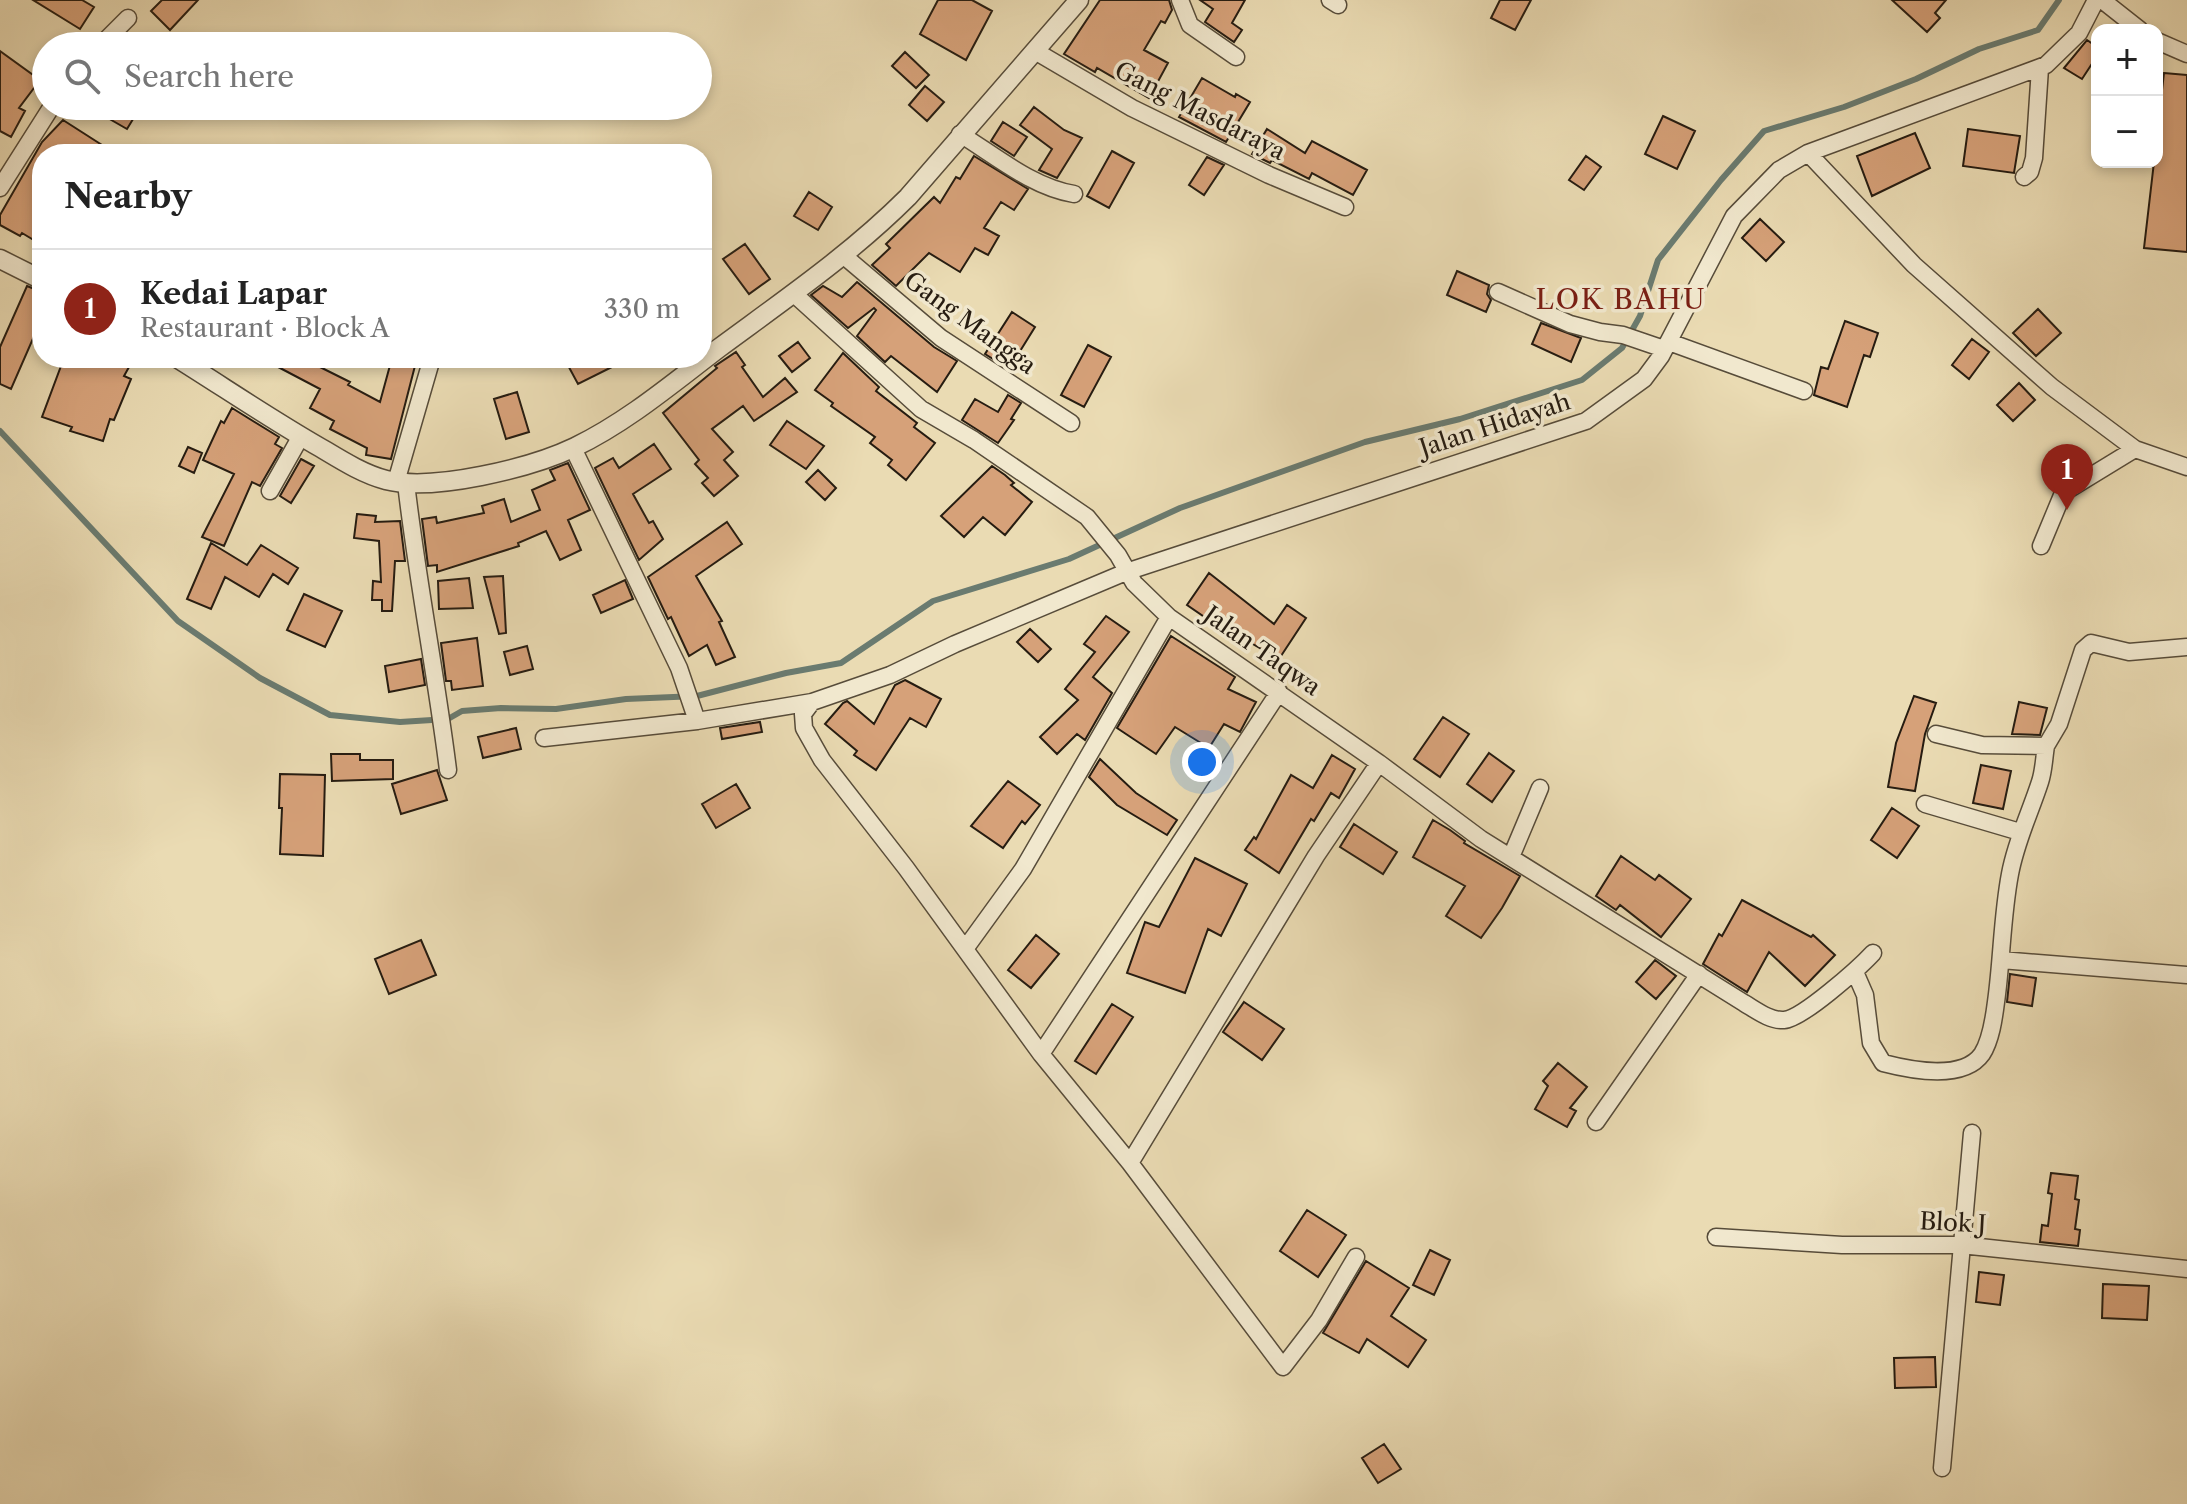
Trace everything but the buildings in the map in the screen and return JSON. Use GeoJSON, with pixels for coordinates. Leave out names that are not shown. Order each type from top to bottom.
{"type":"FeatureCollection","features":[{"type":"Feature","properties":{"kind":"street"},"geometry":{"type":"LineString","coordinates":[[712,353],[844,256],[908,197],[1079,0]]}},
{"type":"Feature","properties":{"kind":"street"},"geometry":{"type":"LineString","coordinates":[[1180,0],[1190,25],[1236,57]]}},
{"type":"Feature","properties":{"kind":"street"},"geometry":{"type":"LineString","coordinates":[[2099,0],[2132,24]]}},
{"type":"Feature","properties":{"kind":"street","name":"Jalan Hidayah"},"geometry":{"type":"LineString","coordinates":[[544,738],[694,713],[812,702],[890,675],[955,644],[1126,572],[1586,421],[1644,379],[1667,346],[1734,216],[1779,170],[1808,153],[2040,68],[2054,60],[2079,33],[2099,0]]}},
{"type":"Feature","properties":{"kind":"street"},"geometry":{"type":"LineString","coordinates":[[114,32],[128,18]]}},
{"type":"Feature","properties":{"kind":"street"},"geometry":{"type":"LineString","coordinates":[[2163,43],[2186,52]]}},
{"type":"Feature","properties":{"kind":"street","name":"Gang Masdaraya"},"geometry":{"type":"LineString","coordinates":[[1035,51],[1132,108],[1269,175],[1345,207]]}},
{"type":"Feature","properties":{"kind":"street"},"geometry":{"type":"LineString","coordinates":[[2024,177],[2030,172],[2034,158],[2040,68]]}},
{"type":"Feature","properties":{"kind":"street"},"geometry":{"type":"LineString","coordinates":[[0,188],[43,120]]}},
{"type":"Feature","properties":{"kind":"street"},"geometry":{"type":"LineString","coordinates":[[960,134],[1038,183],[1059,192],[1074,194]]}},
{"type":"Feature","properties":{"kind":"street"},"geometry":{"type":"LineString","coordinates":[[1808,153],[1914,265],[2052,387],[2135,449],[2187,467]]}},
{"type":"Feature","properties":{"kind":"street","name":"Gang Mangga"},"geometry":{"type":"LineString","coordinates":[[844,256],[941,338],[1071,423]]}},
{"type":"Feature","properties":{"kind":"street"},"geometry":{"type":"LineString","coordinates":[[0,259],[32,275]]}},
{"type":"Feature","properties":{"kind":"street"},"geometry":{"type":"LineString","coordinates":[[1498,292],[1570,324],[1667,346],[1804,391]]}},
{"type":"Feature","properties":{"kind":"street","name":"Jalan Taqwa"},"geometry":{"type":"LineString","coordinates":[[793,293],[921,409],[1053,492],[1087,517],[1118,555],[1126,572],[1169,617],[1379,763],[1481,839],[1770,1018],[1785,1021],[1804,1012],[1855,972]]}},
{"type":"Feature","properties":{"kind":"street"},"geometry":{"type":"LineString","coordinates":[[193,368],[366,473],[401,482],[450,481],[497,472],[573,448],[631,413],[692,368]]}},
{"type":"Feature","properties":{"kind":"street"},"geometry":{"type":"LineString","coordinates":[[430,368],[401,482],[448,770]]}},
{"type":"Feature","properties":{"kind":"street"},"geometry":{"type":"LineString","coordinates":[[270,491],[301,436]]}},
{"type":"Feature","properties":{"kind":"street"},"geometry":{"type":"LineString","coordinates":[[573,448],[679,668],[694,713]]}},
{"type":"Feature","properties":{"kind":"street"},"geometry":{"type":"LineString","coordinates":[[2041,546],[2063,493],[2135,449]]}},
{"type":"Feature","properties":{"kind":"street"},"geometry":{"type":"LineString","coordinates":[[965,949],[1023,869],[1169,617]]}},
{"type":"Feature","properties":{"kind":"street"},"geometry":{"type":"LineString","coordinates":[[1873,953],[1855,972],[1865,995],[1871,1043],[1883,1063],[1907,1069],[1948,1070],[1968,1066],[1981,1054],[1992,1029],[2010,875],[2020,832],[2041,780],[2046,746],[2059,724],[2083,650],[2091,643],[2129,652],[2187,647]]}},
{"type":"Feature","properties":{"kind":"street"},"geometry":{"type":"LineString","coordinates":[[1041,1054],[1279,692]]}},
{"type":"Feature","properties":{"kind":"street"},"geometry":{"type":"LineString","coordinates":[[812,702],[803,714],[804,728],[822,760],[1041,1054],[1130,1163],[1283,1367],[1319,1320],[1356,1257]]}},
{"type":"Feature","properties":{"kind":"street"},"geometry":{"type":"LineString","coordinates":[[1936,734],[1982,745],[2046,746]]}},
{"type":"Feature","properties":{"kind":"street"},"geometry":{"type":"LineString","coordinates":[[1130,1163],[1316,856],[1379,763]]}},
{"type":"Feature","properties":{"kind":"street"},"geometry":{"type":"LineString","coordinates":[[1511,857],[1540,788]]}},
{"type":"Feature","properties":{"kind":"street"},"geometry":{"type":"LineString","coordinates":[[1925,804],[2020,832]]}},
{"type":"Feature","properties":{"kind":"street"},"geometry":{"type":"LineString","coordinates":[[2001,960],[2187,975]]}},
{"type":"Feature","properties":{"kind":"street"},"geometry":{"type":"LineString","coordinates":[[1596,1122],[1699,974]]}},
{"type":"Feature","properties":{"kind":"street"},"geometry":{"type":"LineString","coordinates":[[1942,1468],[1972,1133]]}},
{"type":"Feature","properties":{"kind":"street","name":"Blok J"},"geometry":{"type":"LineString","coordinates":[[1716,1237],[1842,1245],[1961,1245],[2187,1269]]}},
{"type":"Feature","properties":{"kind":"waterway"},"geometry":{"type":"LineString","coordinates":[[0,431],[178,621],[260,678],[330,715],[400,722],[448,719],[462,711],[556,709],[626,699],[697,696],[786,673],[841,663],[933,601],[1069,559],[1180,508],[1365,442],[1460,419],[1582,380],[1622,348],[1640,316],[1658,260],[1764,131],[1844,107],[1916,79],[1979,49],[2038,30],[2059,0]]}},
{"type":"Feature","properties":{"kind":"place","name":"Kedai Lapar"},"geometry":{"type":"Point","coordinates":[2067,510]}},
{"type":"Feature","properties":{"kind":"district","name":"LOK BAHU"},"geometry":{"type":"Point","coordinates":[1621,299]}}]}
